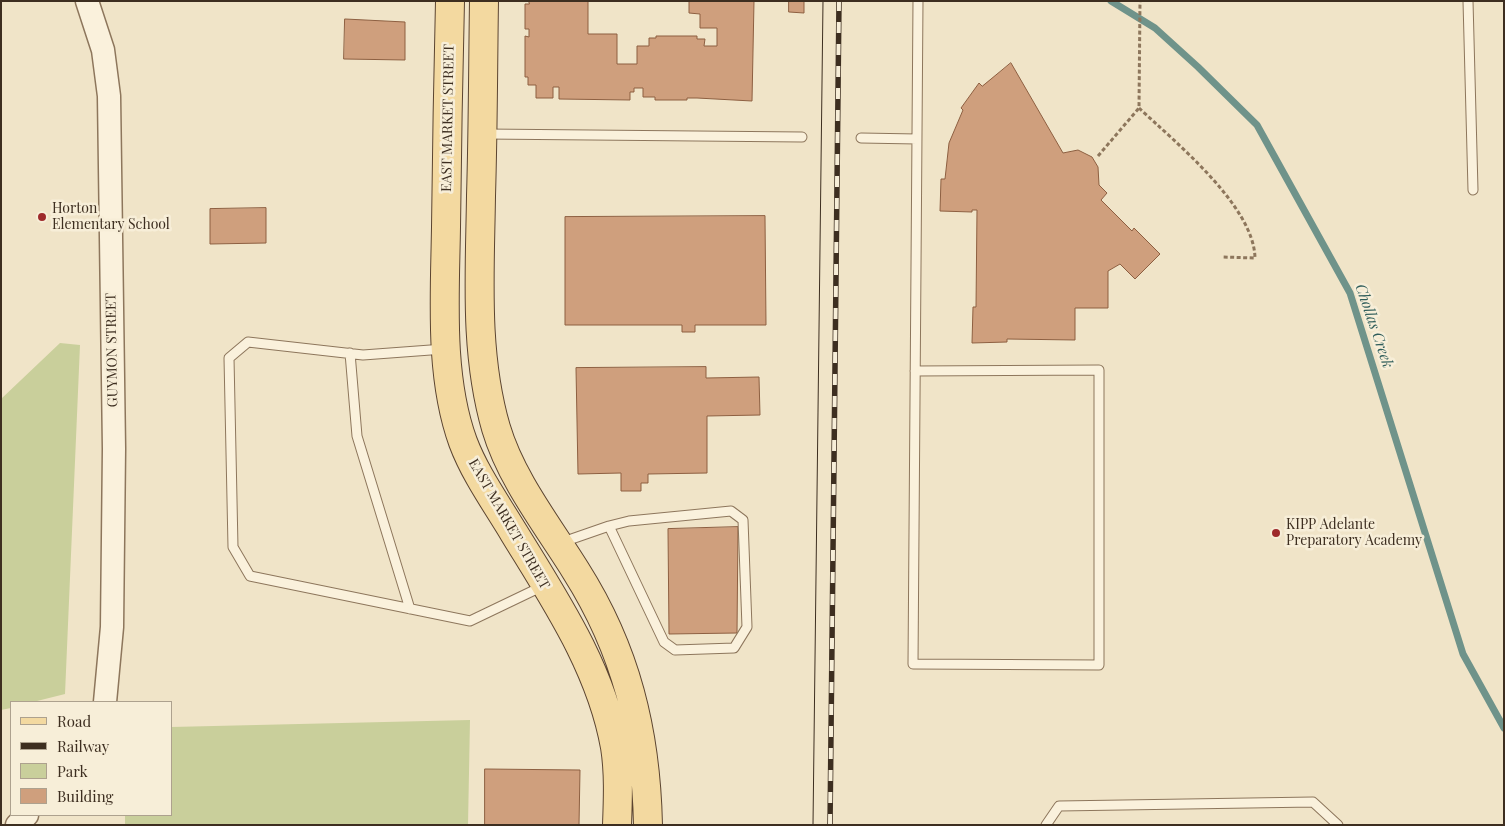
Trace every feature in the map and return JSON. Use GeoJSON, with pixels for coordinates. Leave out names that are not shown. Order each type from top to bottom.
{"type":"FeatureCollection","features":[{"type":"Feature","properties":{"kind":"main road","name":"EAST MARKET STREET"},"geometry":{"type":"LineString","coordinates":[[450,1],[444,314],[453,408],[463,442],[479,476],[546,585],[584,654],[606,706],[615,748],[618,791],[617,825]]}},
{"type":"Feature","properties":{"kind":"main road"},"geometry":{"type":"LineString","coordinates":[[484,1],[479,316],[485,378],[500,438],[516,474],[606,621],[620,654],[635,707],[647,783],[648,825]]}},
{"type":"Feature","properties":{"kind":"main road"},"geometry":{"type":"LineString","coordinates":[[447,133],[483,134]]}},
{"type":"Feature","properties":{"kind":"street","name":"GUYMON STREET"},"geometry":{"type":"LineString","coordinates":[[87,1],[104,50],[109,105],[114,449],[112,627],[105,701]]}},
{"type":"Feature","properties":{"kind":"street"},"geometry":{"type":"LineString","coordinates":[[17,825],[26,816]]}},
{"type":"Feature","properties":{"kind":"lane"},"geometry":{"type":"LineString","coordinates":[[915,371],[1099,370],[1099,665],[913,664],[915,371],[918,1]]}},
{"type":"Feature","properties":{"kind":"lane"},"geometry":{"type":"LineString","coordinates":[[1468,1],[1473,190]]}},
{"type":"Feature","properties":{"kind":"lane"},"geometry":{"type":"LineString","coordinates":[[483,134],[802,137]]}},
{"type":"Feature","properties":{"kind":"lane"},"geometry":{"type":"LineString","coordinates":[[861,138],[917,139]]}},
{"type":"Feature","properties":{"kind":"lane"},"geometry":{"type":"LineString","coordinates":[[446,349],[363,355],[248,342],[229,358],[233,547],[250,576],[470,622],[546,585]]}},
{"type":"Feature","properties":{"kind":"lane"},"geometry":{"type":"LineString","coordinates":[[350,353],[357,436],[410,609]]}},
{"type":"Feature","properties":{"kind":"lane"},"geometry":{"type":"LineString","coordinates":[[558,544],[609,526],[629,521],[731,511],[743,520],[746,627],[734,648],[675,650],[664,642],[609,526]]}},
{"type":"Feature","properties":{"kind":"lane"},"geometry":{"type":"LineString","coordinates":[[1046,825],[1058,806],[1313,802],[1338,825]]}},
{"type":"Feature","properties":{"kind":"path"},"geometry":{"type":"LineString","coordinates":[[1098,156],[1139,108],[1140,1]]}},
{"type":"Feature","properties":{"kind":"path"},"geometry":{"type":"LineString","coordinates":[[1139,108],[1198,162],[1234,206],[1253,240],[1255,258],[1222,257]]}},
{"type":"Feature","properties":{"kind":"green space"},"geometry":{"type":"Polygon","coordinates":[[[60,343],[80,345],[65,694],[37,701],[10,701],[10,708],[1,710],[1,399],[60,343]]]}},
{"type":"Feature","properties":{"kind":"green space"},"geometry":{"type":"Polygon","coordinates":[[[470,720],[468,825],[125,825],[125,816],[172,816],[172,727],[470,720]]]}},
{"type":"Feature","properties":{"kind":"building"},"geometry":{"type":"Polygon","coordinates":[[[529,1],[588,1],[588,34],[617,34],[617,64],[637,64],[637,46],[649,46],[649,38],[656,38],[656,36],[697,36],[697,39],[705,39],[704,46],[717,46],[717,28],[700,28],[700,14],[689,13],[689,1],[754,1],[752,101],[697,98],[687,98],[687,100],[655,100],[655,97],[643,97],[643,88],[634,88],[634,92],[630,92],[630,100],[559,99],[559,87],[553,87],[553,98],[536,98],[536,85],[528,85],[528,77],[525,77],[525,36],[529,37],[529,29],[525,29],[525,4],[529,4],[529,1]]]}},
{"type":"Feature","properties":{"kind":"building"},"geometry":{"type":"Polygon","coordinates":[[[789,1],[804,1],[804,13],[789,12],[789,1]]]}},
{"type":"Feature","properties":{"kind":"building"},"geometry":{"type":"Polygon","coordinates":[[[345,19],[405,22],[405,60],[344,59],[345,19]]]}},
{"type":"Feature","properties":{"kind":"building"},"geometry":{"type":"Polygon","coordinates":[[[1011,63],[1063,153],[1078,150],[1092,157],[1098,167],[1099,185],[1107,193],[1101,200],[1132,231],[1134,228],[1160,254],[1135,279],[1120,264],[1108,271],[1108,308],[1075,308],[1075,340],[1007,339],[1007,342],[972,343],[973,307],[976,307],[977,210],[972,210],[972,212],[940,211],[941,179],[945,179],[949,143],[963,110],[961,108],[979,83],[982,86],[1011,63]]]}},
{"type":"Feature","properties":{"kind":"building"},"geometry":{"type":"Polygon","coordinates":[[[266,208],[266,243],[210,244],[210,209],[266,208]]]}},
{"type":"Feature","properties":{"kind":"building"},"geometry":{"type":"Polygon","coordinates":[[[765,216],[766,325],[695,325],[695,332],[682,332],[682,325],[565,325],[565,217],[765,216]]]}},
{"type":"Feature","properties":{"kind":"building"},"geometry":{"type":"Polygon","coordinates":[[[706,367],[706,378],[759,377],[760,415],[707,416],[707,473],[648,474],[648,483],[641,483],[641,491],[621,491],[621,473],[578,474],[576,368],[706,367]]]}},
{"type":"Feature","properties":{"kind":"building"},"geometry":{"type":"Polygon","coordinates":[[[738,527],[737,633],[669,634],[668,529],[738,527]]]}},
{"type":"Feature","properties":{"kind":"building"},"geometry":{"type":"Polygon","coordinates":[[[485,769],[580,770],[579,825],[485,825],[485,769]]]}},
{"type":"Feature","properties":{"kind":"waterway","name":"Chollas Creek"},"geometry":{"type":"LineString","coordinates":[[1111,1],[1155,28],[1257,125],[1350,293],[1463,654],[1504,728]]}},
{"type":"Feature","properties":{"kind":"tram line"},"geometry":{"type":"LineString","coordinates":[[813,825],[823,1]]}},
{"type":"Feature","properties":{"kind":"railway"},"geometry":{"type":"LineString","coordinates":[[830,825],[839,1]]}},
{"type":"Feature","properties":{"kind":"place","name":"Horton Elementary School"},"geometry":{"type":"Point","coordinates":[42,217]}},
{"type":"Feature","properties":{"kind":"place","name":"KIPP Adelante Preparatory Academy"},"geometry":{"type":"Point","coordinates":[1276,533]}}]}
